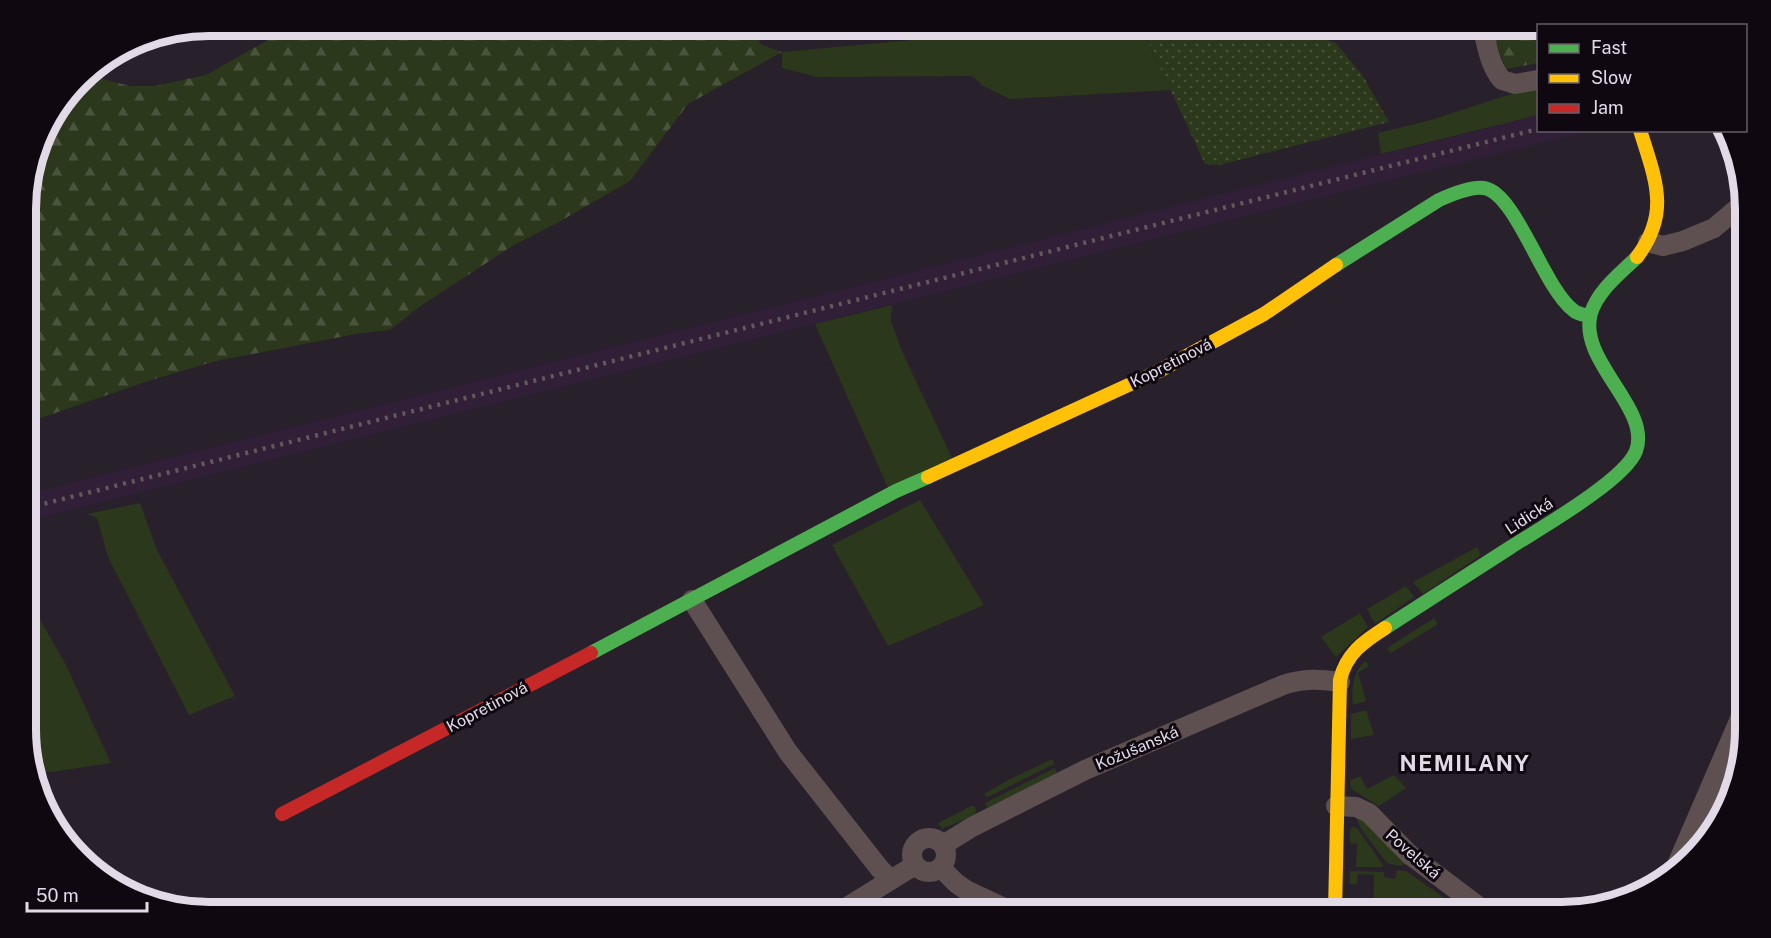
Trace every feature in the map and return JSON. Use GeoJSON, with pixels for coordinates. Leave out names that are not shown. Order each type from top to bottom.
{"type":"FeatureCollection","features":[{"type":"Feature","properties":{"kind":"street"},"geometry":{"type":"LineString","coordinates":[[1485,36],[1491,60],[1502,80],[1515,84],[1537,80]]}},
{"type":"Feature","properties":{"kind":"street"},"geometry":{"type":"LineString","coordinates":[[1590,316],[1605,288],[1637,258],[1648,242],[1657,220],[1657,195],[1641,132]]}},
{"type":"Feature","properties":{"kind":"street","name":"Kopretinová"},"geometry":{"type":"LineString","coordinates":[[282,814],[692,600],[896,490],[1149,376],[1220,339],[1289,298],[1416,214],[1456,192],[1481,187],[1499,196],[1511,211],[1548,279],[1563,300],[1574,312],[1590,316]]}},
{"type":"Feature","properties":{"kind":"street"},"geometry":{"type":"LineString","coordinates":[[1648,242],[1663,246],[1683,241],[1714,228],[1735,210]]}},
{"type":"Feature","properties":{"kind":"street","name":"Lidická"},"geometry":{"type":"LineString","coordinates":[[1335,902],[1340,682],[1348,656],[1359,645],[1586,498],[1618,474],[1632,458],[1638,442],[1637,428],[1633,416],[1593,348],[1589,332],[1590,316]]}},
{"type":"Feature","properties":{"kind":"street"},"geometry":{"type":"LineString","coordinates":[[692,600],[788,752],[891,880]]}},
{"type":"Feature","properties":{"kind":"street","name":"Kožušanská"},"geometry":{"type":"LineString","coordinates":[[943,845],[972,826],[1085,770],[1283,685],[1309,679],[1340,682]]}},
{"type":"Feature","properties":{"kind":"street"},"geometry":{"type":"LineString","coordinates":[[1684,851],[1735,731]]}},
{"type":"Feature","properties":{"kind":"street","name":"Povelská"},"geometry":{"type":"LineString","coordinates":[[1336,806],[1356,807],[1368,813],[1409,854],[1473,902]]}},
{"type":"Feature","properties":{"kind":"street"},"geometry":{"type":"LineString","coordinates":[[933,839],[943,845],[946,859],[937,871],[927,873],[915,865],[912,854],[914,848],[922,840],[933,839]]}},
{"type":"Feature","properties":{"kind":"street"},"geometry":{"type":"LineString","coordinates":[[855,902],[915,865]]}},
{"type":"Feature","properties":{"kind":"street"},"geometry":{"type":"LineString","coordinates":[[941,868],[966,890],[992,902]]}},
{"type":"Feature","properties":{"kind":"shaded area"},"geometry":{"type":"Polygon","coordinates":[[[1537,115],[1537,132],[1587,132],[36,519],[36,492],[1537,115]]]}},
{"type":"Feature","properties":{"kind":"green space"},"geometry":{"type":"Polygon","coordinates":[[[275,36],[755,36],[762,45],[782,52],[688,104],[630,181],[514,245],[419,307],[390,330],[361,333],[216,361],[148,381],[36,420],[36,198],[42,164],[54,133],[72,104],[99,76],[130,86],[155,86],[206,75],[275,36]]]}},
{"type":"Feature","properties":{"kind":"green space"},"geometry":{"type":"Polygon","coordinates":[[[956,36],[1145,36],[1171,90],[1010,99],[983,86],[973,76],[817,77],[782,68],[782,52],[956,36]]]}},
{"type":"Feature","properties":{"kind":"green space"},"geometry":{"type":"Polygon","coordinates":[[[1145,36],[1314,36],[1336,43],[1363,76],[1389,122],[1219,165],[1205,164],[1145,36]]]}},
{"type":"Feature","properties":{"kind":"green space"},"geometry":{"type":"Polygon","coordinates":[[[1494,36],[1537,36],[1537,63],[1506,69],[1494,36]]]}},
{"type":"Feature","properties":{"kind":"green space"},"geometry":{"type":"Polygon","coordinates":[[[1537,85],[1537,115],[1381,154],[1378,133],[1431,120],[1537,85]]]}},
{"type":"Feature","properties":{"kind":"green space"},"geometry":{"type":"Polygon","coordinates":[[[892,305],[891,321],[901,349],[952,458],[889,490],[815,324],[892,305]]]}},
{"type":"Feature","properties":{"kind":"green space"},"geometry":{"type":"Polygon","coordinates":[[[920,500],[984,605],[888,646],[832,545],[920,500]]]}},
{"type":"Feature","properties":{"kind":"green space"},"geometry":{"type":"Polygon","coordinates":[[[140,503],[157,550],[235,696],[189,715],[108,557],[97,518],[87,514],[140,503]]]}},
{"type":"Feature","properties":{"kind":"green space"},"geometry":{"type":"Polygon","coordinates":[[[1477,547],[1481,555],[1423,594],[1413,582],[1477,547]]]}},
{"type":"Feature","properties":{"kind":"green space"},"geometry":{"type":"Polygon","coordinates":[[[1406,586],[1414,597],[1375,624],[1367,609],[1406,586]]]}},
{"type":"Feature","properties":{"kind":"green space"},"geometry":{"type":"Polygon","coordinates":[[[36,613],[66,665],[111,763],[42,772],[37,751],[36,613]]]}},
{"type":"Feature","properties":{"kind":"green space"},"geometry":{"type":"Polygon","coordinates":[[[1360,613],[1368,627],[1336,657],[1321,637],[1360,613]]]}},
{"type":"Feature","properties":{"kind":"green space"},"geometry":{"type":"Polygon","coordinates":[[[1434,618],[1438,624],[1391,653],[1387,648],[1434,618]]]}},
{"type":"Feature","properties":{"kind":"green space"},"geometry":{"type":"Polygon","coordinates":[[[1366,661],[1369,666],[1358,673],[1366,701],[1353,705],[1354,681],[1358,670],[1366,661]]]}},
{"type":"Feature","properties":{"kind":"green space"},"geometry":{"type":"Polygon","coordinates":[[[1366,710],[1374,735],[1351,739],[1351,714],[1366,710]]]}},
{"type":"Feature","properties":{"kind":"green space"},"geometry":{"type":"Polygon","coordinates":[[[1052,759],[1054,764],[990,796],[986,797],[984,794],[1010,779],[1052,759]]]}},
{"type":"Feature","properties":{"kind":"green space"},"geometry":{"type":"Polygon","coordinates":[[[1055,768],[1057,774],[987,808],[985,803],[1055,768]]]}},
{"type":"Feature","properties":{"kind":"green space"},"geometry":{"type":"Polygon","coordinates":[[[1394,775],[1406,788],[1379,806],[1351,789],[1350,780],[1360,776],[1367,789],[1394,775]]]}},
{"type":"Feature","properties":{"kind":"green space"},"geometry":{"type":"Polygon","coordinates":[[[971,806],[976,809],[975,815],[942,829],[938,823],[971,806]]]}},
{"type":"Feature","properties":{"kind":"green space"},"geometry":{"type":"Polygon","coordinates":[[[1356,817],[1361,817],[1407,864],[1399,866],[1387,863],[1361,829],[1356,817]]]}},
{"type":"Feature","properties":{"kind":"green space"},"geometry":{"type":"Polygon","coordinates":[[[1352,827],[1357,828],[1383,865],[1382,867],[1356,867],[1357,844],[1350,843],[1352,827]]]}},
{"type":"Feature","properties":{"kind":"green space"},"geometry":{"type":"Polygon","coordinates":[[[1397,870],[1406,871],[1450,902],[1373,902],[1374,875],[1358,874],[1357,884],[1349,884],[1350,871],[1384,872],[1384,877],[1395,879],[1397,870]]]}},
{"type":"Feature","properties":{"kind":"railway"},"geometry":{"type":"LineString","coordinates":[[36,506],[1537,129]]}},
{"type":"Feature","properties":{"kind":"traffic: fast"},"geometry":{"type":"LineString","coordinates":[[1336,265],[1439,200],[1455,193],[1484,188],[1496,194],[1507,206],[1562,298],[1575,311],[1590,316]]}},
{"type":"Feature","properties":{"kind":"traffic: fast"},"geometry":{"type":"LineString","coordinates":[[1385,628],[1580,503],[1616,476],[1629,463],[1636,451],[1638,435],[1634,418],[1594,349],[1590,331],[1591,313],[1599,297],[1637,257]]}},
{"type":"Feature","properties":{"kind":"traffic: fast"},"geometry":{"type":"LineString","coordinates":[[591,653],[896,491],[928,477]]}},
{"type":"Feature","properties":{"kind":"traffic: slow"},"geometry":{"type":"LineString","coordinates":[[1637,257],[1648,241],[1657,210],[1655,180],[1641,132]]}},
{"type":"Feature","properties":{"kind":"traffic: slow"},"geometry":{"type":"LineString","coordinates":[[928,477],[1159,371],[1264,314],[1336,265]]}},
{"type":"Feature","properties":{"kind":"traffic: slow"},"geometry":{"type":"LineString","coordinates":[[1335,902],[1340,680],[1346,663],[1356,649],[1385,628]]}},
{"type":"Feature","properties":{"kind":"traffic: jam"},"geometry":{"type":"LineString","coordinates":[[282,814],[591,653]]}},
{"type":"Feature","properties":{"kind":"district","name":"NEMILANY"},"geometry":{"type":"Point","coordinates":[1465,763]}}]}
